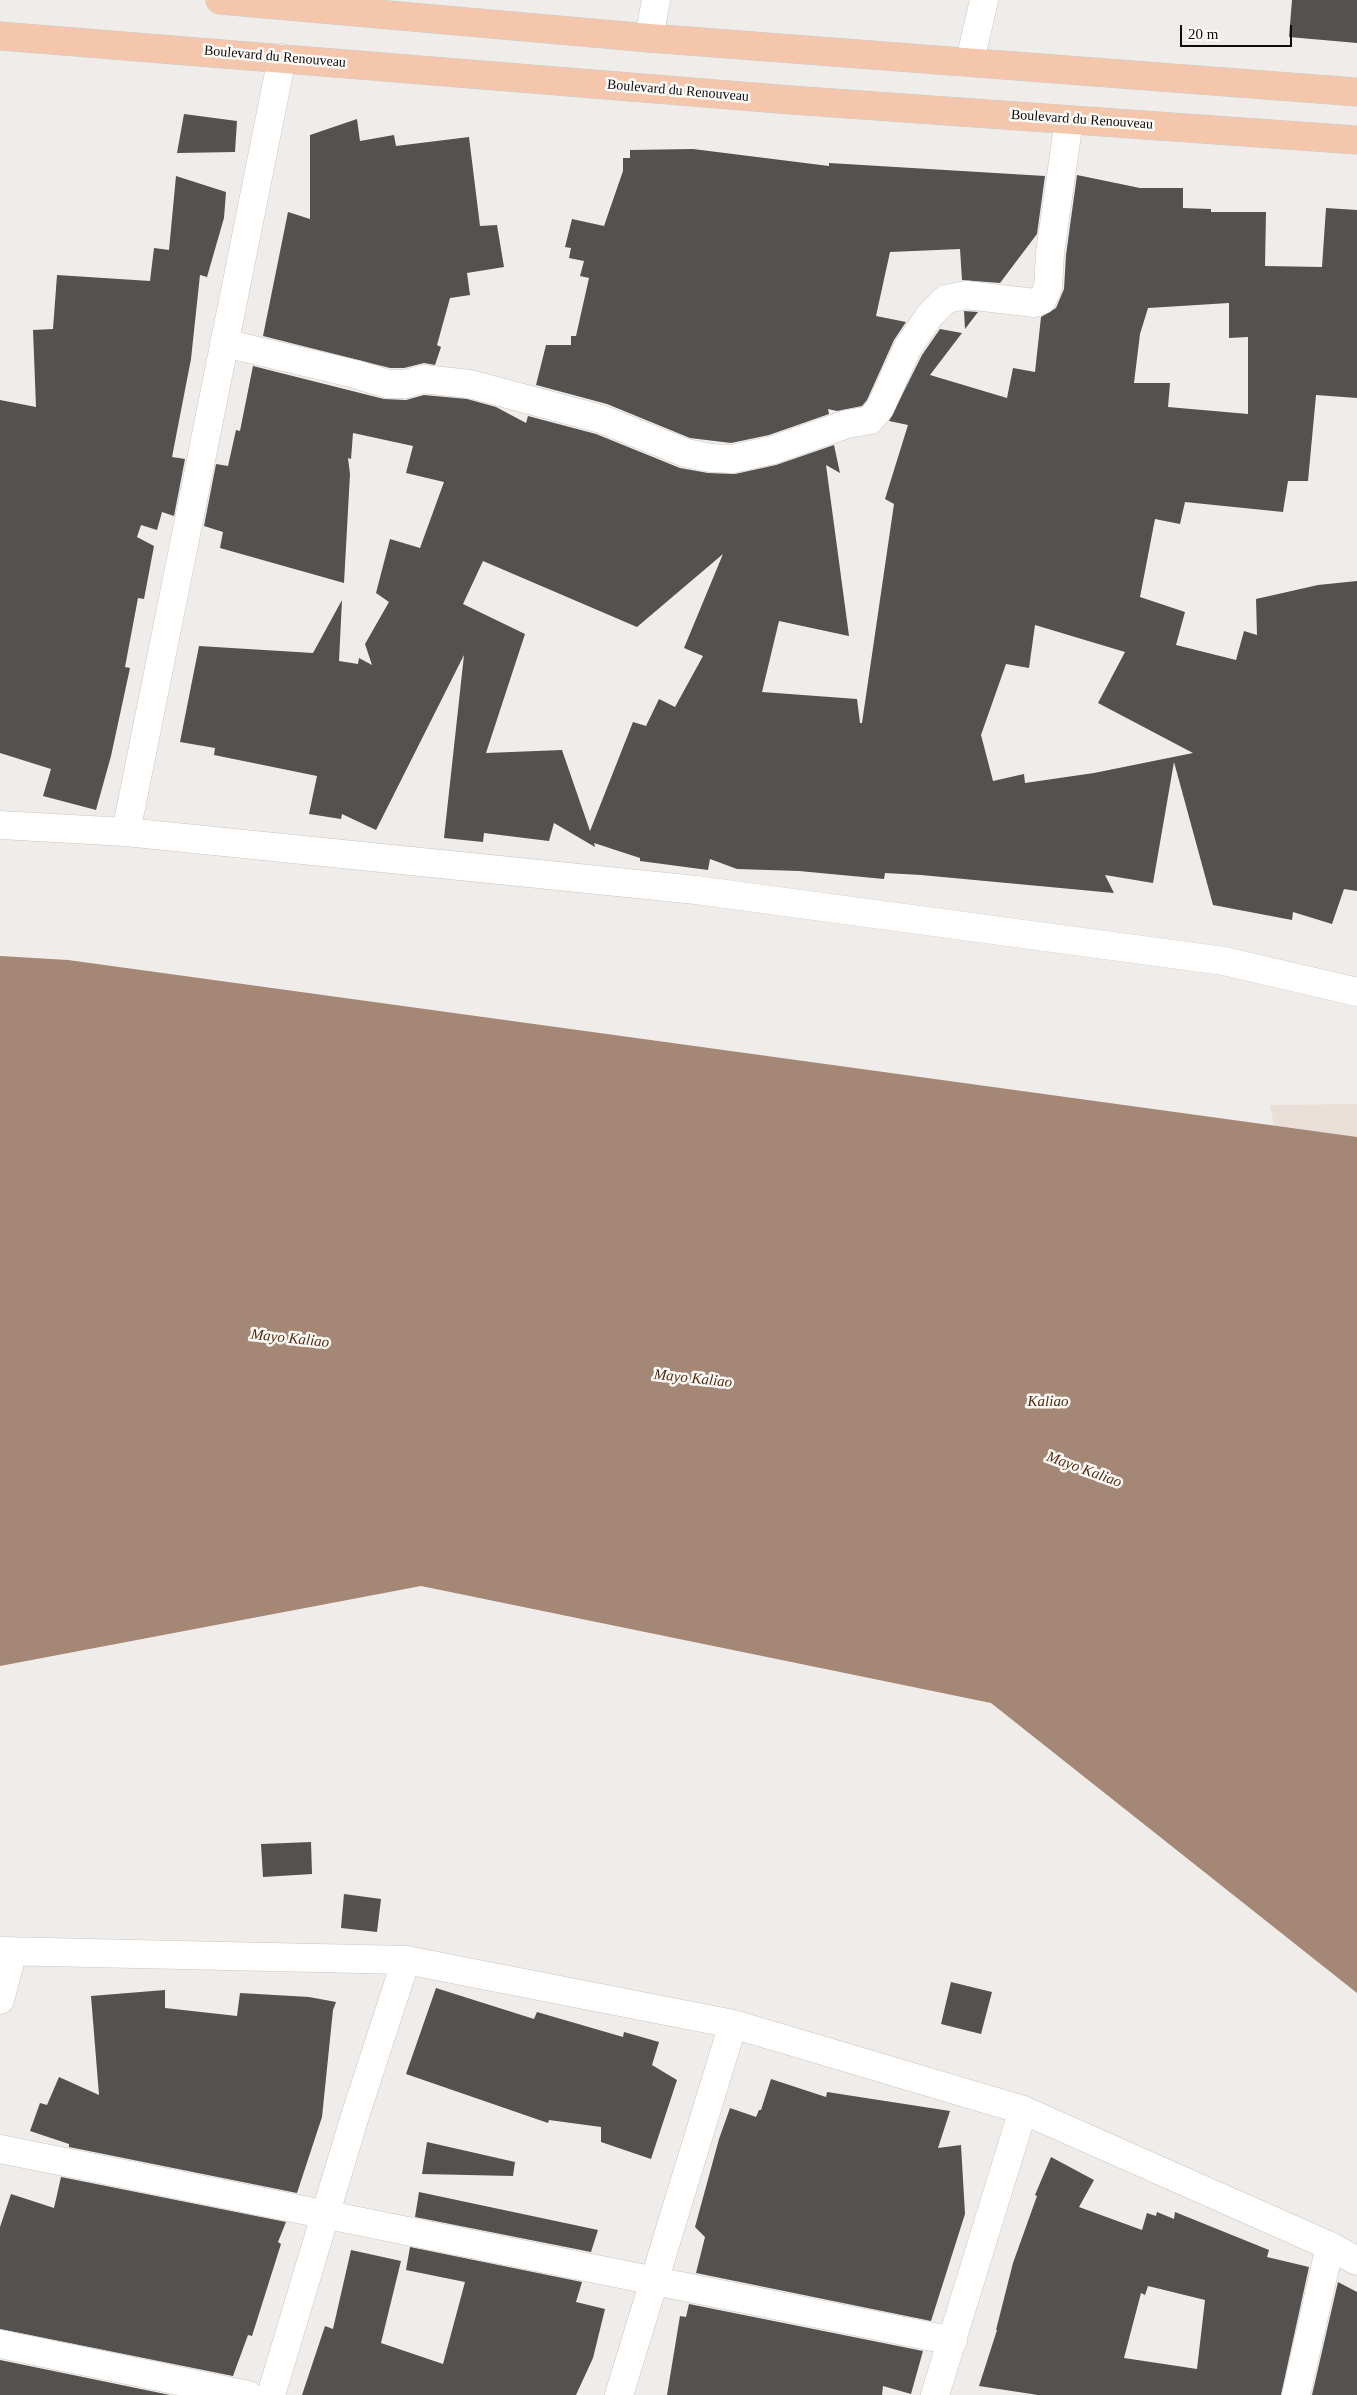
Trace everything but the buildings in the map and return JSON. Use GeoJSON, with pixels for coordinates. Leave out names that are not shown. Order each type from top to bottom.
{"type":"FeatureCollection","features":[{"type":"Feature","properties":{"kind":"main road"},"geometry":{"type":"LineString","coordinates":[[220,0],[296,3],[649,38],[1357,92]]}},
{"type":"Feature","properties":{"kind":"main road","name":"Boulevard du Renouveau"},"geometry":{"type":"LineString","coordinates":[[0,36],[791,100],[1357,140]]}},
{"type":"Feature","properties":{"kind":"street"},"geometry":{"type":"LineString","coordinates":[[649,38],[656,0]]}},
{"type":"Feature","properties":{"kind":"street"},"geometry":{"type":"LineString","coordinates":[[970,61],[984,0]]}},
{"type":"Feature","properties":{"kind":"street"},"geometry":{"type":"LineString","coordinates":[[126,832],[282,58]]}},
{"type":"Feature","properties":{"kind":"street"},"geometry":{"type":"LineString","coordinates":[[224,343],[355,374],[388,384],[406,384],[423,379],[470,384],[601,419],[686,452],[711,458],[732,459],[773,450],[847,424],[870,420],[880,408],[908,347],[930,315],[946,299],[966,295],[1036,303],[1042,300],[1048,288],[1050,253],[1069,120]]}},
{"type":"Feature","properties":{"kind":"street"},"geometry":{"type":"LineString","coordinates":[[0,825],[126,832],[706,892],[1224,961],[1357,992]]}},
{"type":"Feature","properties":{"kind":"street"},"geometry":{"type":"LineString","coordinates":[[0,2000],[6,1951],[406,1960],[733,2024],[1023,2110],[1330,2246],[1357,2261]]}},
{"type":"Feature","properties":{"kind":"street"},"geometry":{"type":"LineString","coordinates":[[271,2395],[355,2116],[406,1960]]}},
{"type":"Feature","properties":{"kind":"street"},"geometry":{"type":"LineString","coordinates":[[619,2395],[733,2024]]}},
{"type":"Feature","properties":{"kind":"street"},"geometry":{"type":"LineString","coordinates":[[935,2395],[1023,2110]]}},
{"type":"Feature","properties":{"kind":"street"},"geometry":{"type":"LineString","coordinates":[[0,2149],[952,2341]]}},
{"type":"Feature","properties":{"kind":"street"},"geometry":{"type":"LineString","coordinates":[[1296,2395],[1330,2246]]}},
{"type":"Feature","properties":{"kind":"street"},"geometry":{"type":"LineString","coordinates":[[0,2344],[248,2395]]}},
{"type":"Feature","properties":{"kind":"shaded area"},"geometry":{"type":"Polygon","coordinates":[[[1357,1104],[1357,1214],[1283,1171],[1270,1105],[1357,1104]]]}},
{"type":"Feature","properties":{"kind":"water","name":"Kaliao"},"geometry":{"type":"Polygon","coordinates":[[[0,956],[68,960],[1357,1137],[1357,1993],[991,1703],[421,1586],[0,1666],[0,956]]]}},
{"type":"Feature","properties":{"kind":"water label","name":"Mayo Kaliao"},"geometry":{"type":"Point","coordinates":[290,1339]}},
{"type":"Feature","properties":{"kind":"water label","name":"Mayo Kaliao"},"geometry":{"type":"Point","coordinates":[693,1379]}},
{"type":"Feature","properties":{"kind":"water label","name":"Mayo Kaliao"},"geometry":{"type":"Point","coordinates":[1084,1470]}}]}
